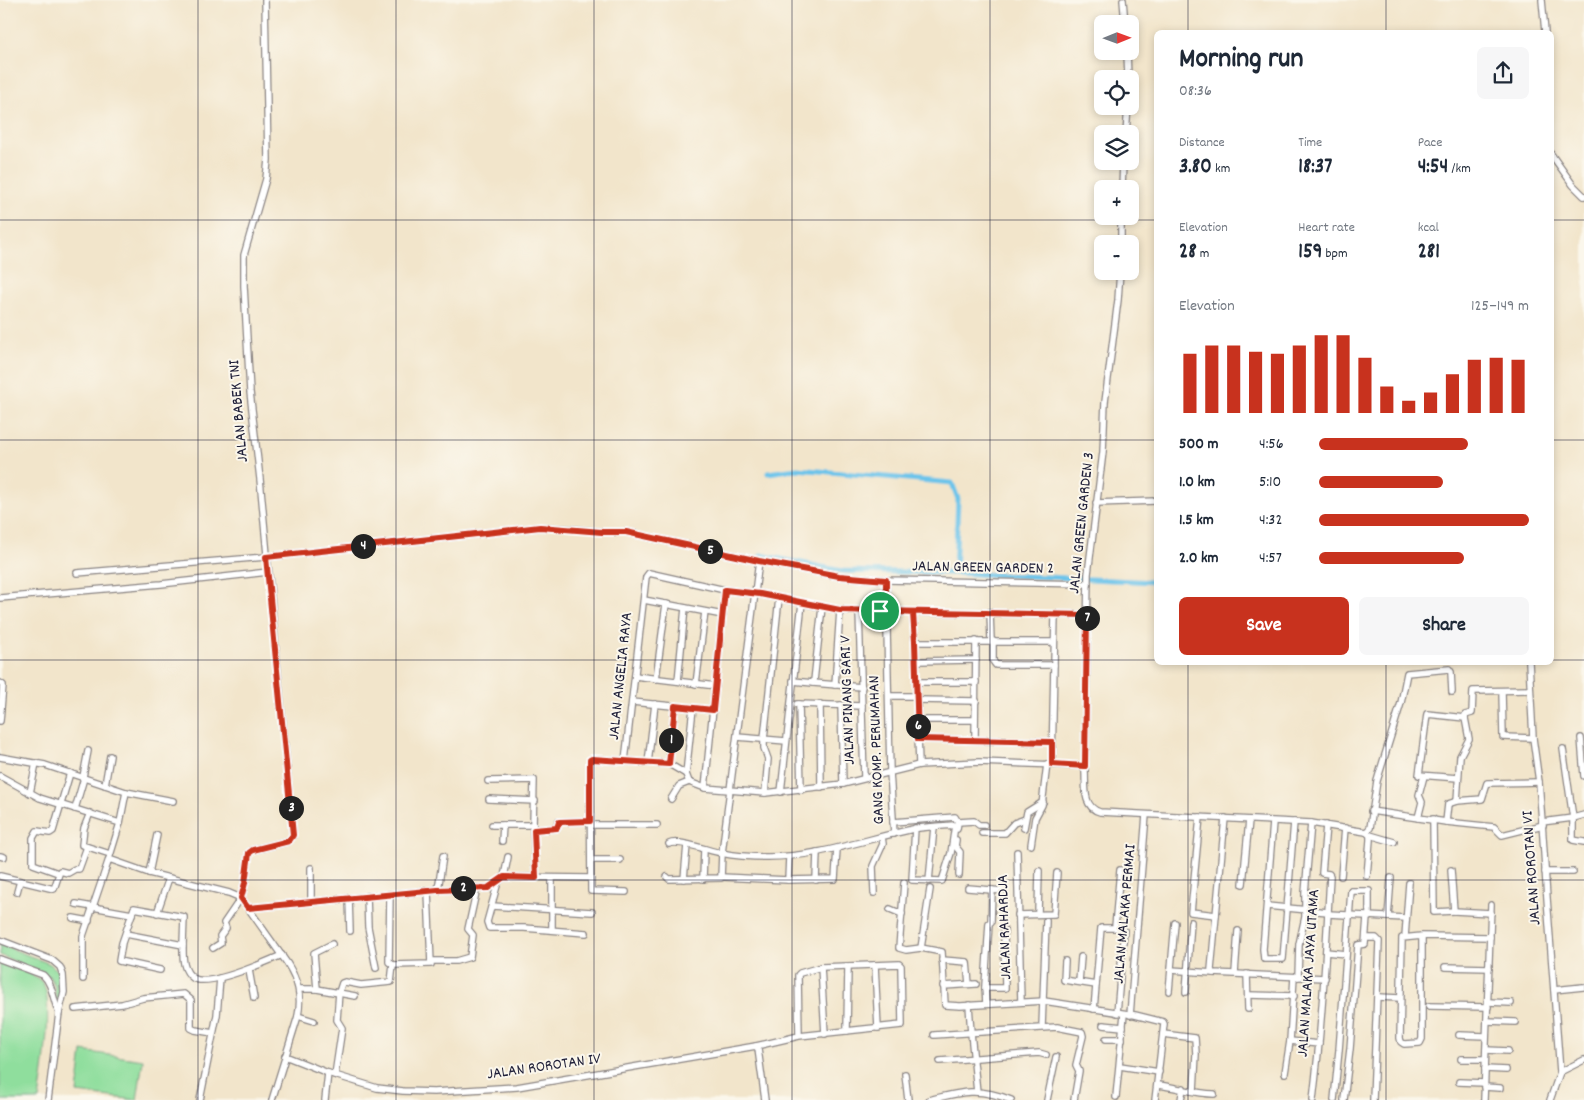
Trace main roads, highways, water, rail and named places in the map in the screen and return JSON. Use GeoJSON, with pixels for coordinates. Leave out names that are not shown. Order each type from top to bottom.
{"type":"FeatureCollection","features":[{"type":"Feature","properties":{"kind":"waterway"},"geometry":{"type":"LineString","coordinates":[[768,473],[797,469],[952,483],[958,499],[955,573],[1154,582]]}},
{"type":"Feature","properties":{"kind":"waterway"},"geometry":{"type":"LineString","coordinates":[[761,555],[842,571],[955,573]]}}]}
